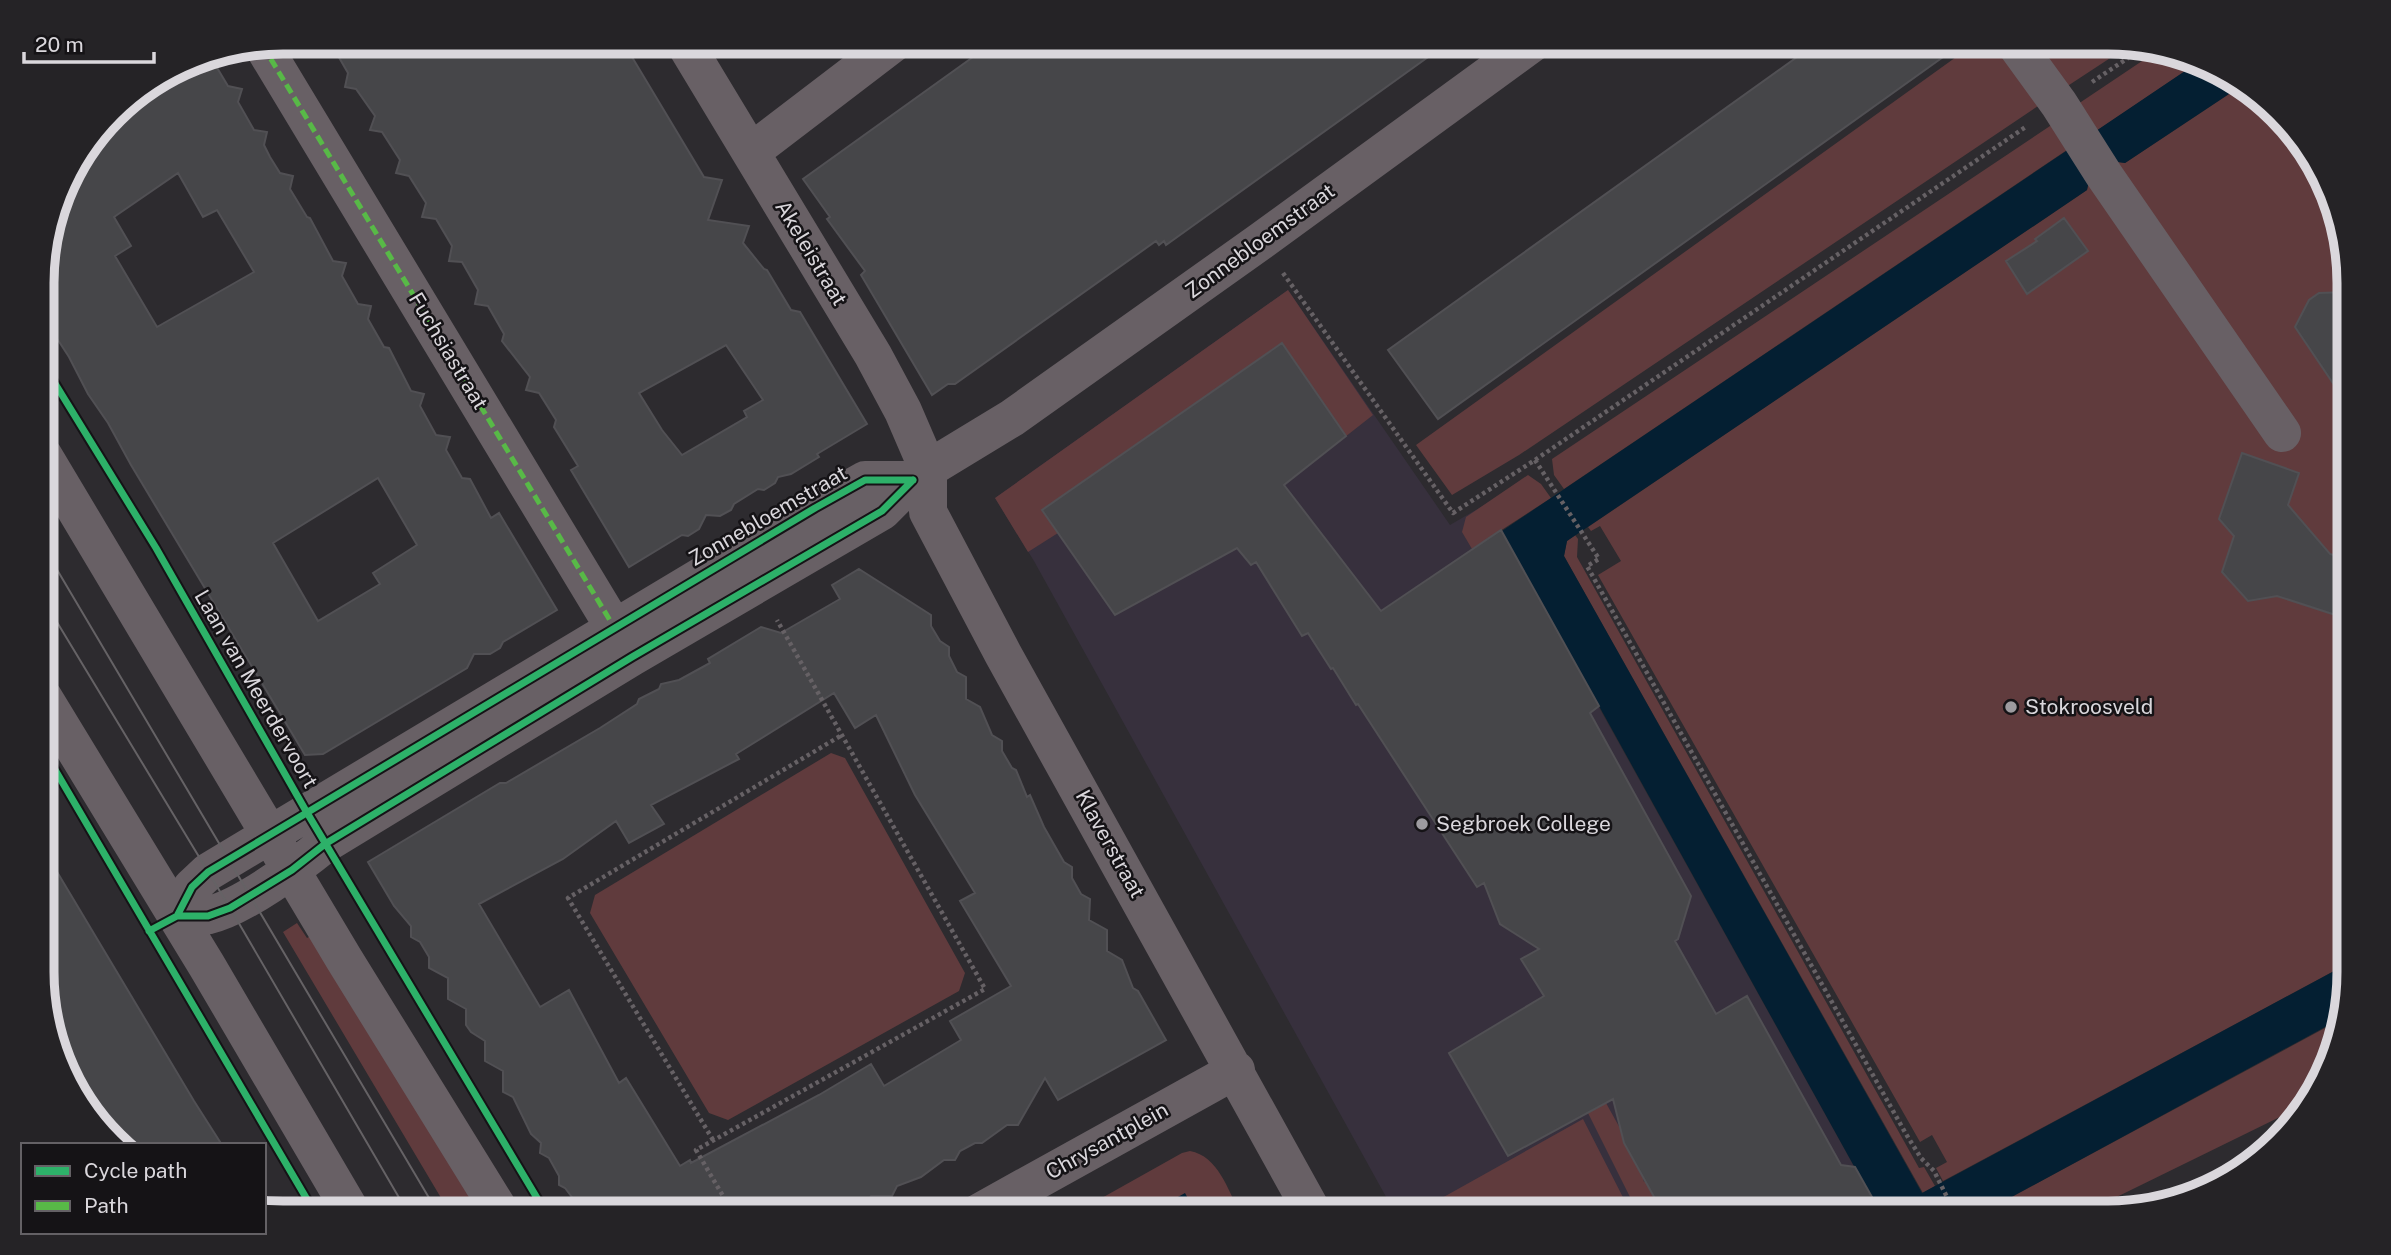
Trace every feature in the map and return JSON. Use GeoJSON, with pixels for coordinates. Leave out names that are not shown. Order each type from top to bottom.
{"type":"FeatureCollection","features":[{"type":"Feature","properties":{"kind":"street","name":"Akeleistraat"},"geometry":{"type":"LineString","coordinates":[[691,54],[873,355],[903,411],[921,475]]}},
{"type":"Feature","properties":{"kind":"street"},"geometry":{"type":"LineString","coordinates":[[751,152],[879,54]]}},
{"type":"Feature","properties":{"kind":"street","name":"Zonnebloemstraat"},"geometry":{"type":"LineString","coordinates":[[623,642],[271,834],[208,872],[192,887],[177,916],[208,916],[230,908],[292,870],[325,844],[865,480],[921,475],[1012,418],[1518,54]]}},
{"type":"Feature","properties":{"kind":"street"},"geometry":{"type":"LineString","coordinates":[[2022,54],[2282,433]]}},
{"type":"Feature","properties":{"kind":"street","name":"Fuchsiastraat"},"geometry":{"type":"LineString","coordinates":[[268,55],[623,642]]}},
{"type":"Feature","properties":{"kind":"street"},"geometry":{"type":"LineString","coordinates":[[55,474],[344,959],[494,1201]]}},
{"type":"Feature","properties":{"kind":"street","name":"Klaverstraat"},"geometry":{"type":"LineString","coordinates":[[921,475],[928,512],[1003,654],[1307,1200]]}},
{"type":"Feature","properties":{"kind":"street"},"geometry":{"type":"LineString","coordinates":[[54,716],[177,916],[345,1201]]}},
{"type":"Feature","properties":{"kind":"street","name":"Chrysantplein"},"geometry":{"type":"LineString","coordinates":[[1000,1201],[1236,1070]]}},
{"type":"Feature","properties":{"kind":"path"},"geometry":{"type":"LineString","coordinates":[[1261,241],[1453,513],[2068,120],[2134,56]]}},
{"type":"Feature","properties":{"kind":"path"},"geometry":{"type":"LineString","coordinates":[[1535,460],[1599,559],[1587,566],[1906,1134],[1921,1158],[1934,1171],[1949,1200]]}},
{"type":"Feature","properties":{"kind":"path"},"geometry":{"type":"LineString","coordinates":[[726,1201],[696,1150],[985,989],[773,613]]}},
{"type":"Feature","properties":{"kind":"path"},"geometry":{"type":"LineString","coordinates":[[713,1140],[568,898],[842,735]]}},
{"type":"Feature","properties":{"kind":"shaded area"},"geometry":{"type":"Polygon","coordinates":[[[1960,54],[2009,54],[2044,102],[1519,455],[1452,495],[1416,445],[1960,54]]]}},
{"type":"Feature","properties":{"kind":"shaded area"},"geometry":{"type":"Polygon","coordinates":[[[2037,54],[2115,55],[2063,89],[2037,54]]]}},
{"type":"Feature","properties":{"kind":"shaded area"},"geometry":{"type":"Polygon","coordinates":[[[2147,58],[2188,69],[2095,132],[2075,106],[2147,58]]]}},
{"type":"Feature","properties":{"kind":"shaded area","name":"Stokroosveld"},"geometry":{"type":"Polygon","coordinates":[[[2233,92],[2259,111],[2280,132],[2313,182],[2325,210],[2335,254],[2337,284],[2337,969],[1943,1181],[1936,1168],[1947,1162],[1932,1135],[1920,1142],[1598,575],[1621,561],[1600,526],[1591,531],[1588,527],[2087,190],[2090,176],[2109,160],[2125,163],[2233,92]]]}},
{"type":"Feature","properties":{"kind":"shaded area"},"geometry":{"type":"Polygon","coordinates":[[[2053,124],[2070,148],[1564,489],[1554,475],[1552,459],[2053,124]]]}},
{"type":"Feature","properties":{"kind":"shaded area","name":"Segbroek College"},"geometry":{"type":"Polygon","coordinates":[[[1288,290],[1450,525],[1486,504],[1873,1200],[1388,1200],[1034,561],[995,498],[1288,290]]]}},
{"type":"Feature","properties":{"kind":"shaded area"},"geometry":{"type":"Polygon","coordinates":[[[1288,290],[1373,415],[1345,437],[1282,348],[1058,533],[1028,552],[995,498],[1288,290]]]}},
{"type":"Feature","properties":{"kind":"shaded area"},"geometry":{"type":"Polygon","coordinates":[[[1528,475],[1541,484],[1551,498],[1472,549],[1462,532],[1466,517],[1528,475]]]}},
{"type":"Feature","properties":{"kind":"shaded area"},"geometry":{"type":"Polygon","coordinates":[[[1575,535],[1578,539],[1577,557],[1919,1168],[1924,1167],[1935,1186],[1923,1193],[1564,556],[1567,541],[1575,535]]]}},
{"type":"Feature","properties":{"kind":"shaded area"},"geometry":{"type":"Polygon","coordinates":[[[831,753],[845,758],[965,973],[959,991],[728,1120],[709,1113],[590,913],[595,895],[831,753]]]}},
{"type":"Feature","properties":{"kind":"shaded area"},"geometry":{"type":"Polygon","coordinates":[[[297,923],[307,938],[316,933],[476,1201],[443,1201],[283,932],[297,923]]]}},
{"type":"Feature","properties":{"kind":"shaded area"},"geometry":{"type":"Polygon","coordinates":[[[2330,1025],[2313,1073],[2287,1113],[2110,1200],[2006,1200],[2330,1025]]]}},
{"type":"Feature","properties":{"kind":"shaded area"},"geometry":{"type":"Polygon","coordinates":[[[1606,1103],[1626,1139],[1624,1143],[1646,1178],[1643,1179],[1644,1182],[1647,1180],[1657,1200],[1632,1200],[1588,1113],[1606,1103]]]}},
{"type":"Feature","properties":{"kind":"shaded area"},"geometry":{"type":"Polygon","coordinates":[[[1583,1119],[1624,1200],[1438,1200],[1583,1119]]]}},
{"type":"Feature","properties":{"kind":"shaded area"},"geometry":{"type":"Polygon","coordinates":[[[1190,1151],[1208,1160],[1221,1175],[1234,1200],[1097,1201],[1190,1151]]]}},
{"type":"Feature","properties":{"kind":"water"},"geometry":{"type":"Polygon","coordinates":[[[2188,69],[2233,92],[2125,163],[2109,161],[2090,176],[2087,190],[1567,541],[1564,556],[1922,1193],[2337,969],[2330,1024],[2006,1200],[1873,1200],[1502,531],[2188,69]]]}},
{"type":"Feature","properties":{"kind":"water"},"geometry":{"type":"Polygon","coordinates":[[[1185,1193],[1189,1201],[1171,1201],[1185,1193]]]}},
{"type":"Feature","properties":{"kind":"building"},"geometry":{"type":"Polygon","coordinates":[[[337,54],[630,54],[704,177],[722,180],[708,220],[749,226],[743,243],[767,270],[791,310],[800,312],[867,424],[817,454],[819,457],[791,474],[778,477],[775,483],[764,490],[758,489],[734,504],[731,510],[720,516],[706,515],[699,529],[688,536],[682,535],[629,567],[571,470],[578,466],[554,427],[556,420],[539,393],[526,390],[530,377],[502,341],[504,334],[488,306],[475,304],[478,290],[462,262],[449,261],[452,246],[436,219],[422,217],[426,203],[409,176],[396,173],[400,160],[382,132],[370,130],[375,116],[356,89],[345,87],[348,73],[337,54]],[[726,345],[639,393],[662,430],[682,455],[747,417],[744,411],[763,400],[726,345]]]}},
{"type":"Feature","properties":{"kind":"building"},"geometry":{"type":"Polygon","coordinates":[[[977,54],[1432,54],[1166,245],[1164,241],[1159,245],[1156,241],[955,384],[948,384],[932,395],[861,275],[865,271],[827,219],[830,217],[803,179],[977,54]]]}},
{"type":"Feature","properties":{"kind":"building"},"geometry":{"type":"Polygon","coordinates":[[[1801,54],[1947,54],[1438,419],[1388,350],[1801,54]]]}},
{"type":"Feature","properties":{"kind":"building"},"geometry":{"type":"Polygon","coordinates":[[[215,65],[228,86],[242,89],[238,102],[254,130],[267,132],[264,145],[270,157],[280,173],[293,176],[290,189],[310,218],[333,261],[346,263],[342,276],[358,304],[371,306],[368,319],[384,347],[389,348],[411,391],[424,394],[420,406],[436,435],[450,437],[446,450],[462,478],[470,479],[491,518],[499,513],[557,610],[503,642],[500,648],[490,654],[474,654],[467,668],[323,754],[305,755],[108,423],[88,394],[55,335],[55,269],[66,210],[78,182],[102,144],[132,111],[182,78],[215,65]],[[178,173],[114,217],[131,246],[115,256],[157,327],[254,272],[217,210],[203,217],[178,173]],[[378,478],[273,543],[318,621],[380,584],[373,573],[417,545],[378,478]]]}},
{"type":"Feature","properties":{"kind":"building"},"geometry":{"type":"Polygon","coordinates":[[[2064,218],[2088,251],[2027,294],[2006,261],[2037,241],[2035,239],[2064,218]]]}},
{"type":"Feature","properties":{"kind":"building"},"geometry":{"type":"Polygon","coordinates":[[[2337,292],[2337,389],[2295,327],[2309,300],[2319,293],[2337,292]]]}},
{"type":"Feature","properties":{"kind":"building"},"geometry":{"type":"Polygon","coordinates":[[[1282,343],[1346,436],[1284,485],[1381,611],[1501,530],[1599,706],[1590,713],[1691,896],[1678,939],[1675,941],[1716,1014],[1747,996],[1841,1165],[1855,1167],[1874,1200],[1656,1200],[1624,1143],[1613,1099],[1508,1156],[1449,1053],[1544,996],[1521,959],[1539,949],[1500,924],[1484,883],[1477,887],[1358,704],[1356,705],[1308,633],[1302,636],[1256,562],[1251,565],[1237,548],[1115,615],[1042,510],[1282,343]]]}},
{"type":"Feature","properties":{"kind":"building"},"geometry":{"type":"Polygon","coordinates":[[[2242,453],[2299,473],[2288,505],[2330,554],[2337,556],[2337,615],[2277,596],[2248,601],[2222,572],[2234,536],[2219,519],[2242,453]]]}},
{"type":"Feature","properties":{"kind":"building"},"geometry":{"type":"Polygon","coordinates":[[[859,569],[931,615],[931,626],[940,641],[949,647],[949,656],[957,672],[966,677],[966,699],[980,707],[992,735],[1002,741],[1002,751],[1016,770],[1027,797],[1030,795],[1064,862],[1072,867],[1072,878],[1081,894],[1090,899],[1089,920],[1107,930],[1107,951],[1122,960],[1133,988],[1138,991],[1166,1040],[1058,1100],[1045,1078],[1018,1125],[1007,1125],[982,1143],[975,1143],[960,1151],[955,1160],[944,1160],[921,1177],[897,1186],[892,1196],[871,1196],[868,1201],[575,1201],[565,1188],[559,1185],[559,1176],[549,1158],[540,1153],[541,1143],[531,1134],[513,1097],[503,1092],[503,1071],[485,1061],[485,1041],[471,1032],[466,1025],[466,1009],[448,999],[448,978],[429,968],[429,957],[420,942],[411,937],[411,926],[394,906],[368,862],[500,783],[506,783],[600,728],[637,704],[639,699],[659,689],[661,684],[679,680],[710,663],[708,659],[761,627],[781,633],[840,599],[832,585],[859,569]],[[834,693],[736,754],[739,759],[651,805],[664,824],[629,843],[616,821],[563,859],[479,904],[540,1007],[569,990],[619,1083],[626,1078],[680,1166],[690,1160],[691,1163],[819,1095],[871,1064],[884,1086],[961,1040],[950,1021],[1011,986],[960,901],[975,893],[915,795],[876,715],[855,728],[834,693]]]}},
{"type":"Feature","properties":{"kind":"building"},"geometry":{"type":"Polygon","coordinates":[[[54,867],[221,1143],[132,1143],[102,1111],[85,1086],[62,1031],[56,1001],[54,867]]]}},
{"type":"Feature","properties":{"kind":"tram line"},"geometry":{"type":"LineString","coordinates":[[55,566],[431,1201]]}},
{"type":"Feature","properties":{"kind":"tram line"},"geometry":{"type":"LineString","coordinates":[[55,618],[230,908],[401,1201]]}},
{"type":"Feature","properties":{"kind":"marked path"},"geometry":{"type":"LineString","coordinates":[[268,55],[614,627]]}},
{"type":"Feature","properties":{"kind":"cycle path","name":"Laan van Meerdervoort"},"geometry":{"type":"LineString","coordinates":[[55,383],[156,548],[306,811],[539,1201]]}},
{"type":"Feature","properties":{"kind":"cycle path"},"geometry":{"type":"LineString","coordinates":[[177,916],[192,887],[208,872],[815,508],[865,480],[913,480]]}},
{"type":"Feature","properties":{"kind":"cycle path"},"geometry":{"type":"LineString","coordinates":[[149,931],[177,916],[208,916],[230,908],[292,870],[325,844],[632,657],[882,511],[913,480]]}},
{"type":"Feature","properties":{"kind":"cycle path"},"geometry":{"type":"LineString","coordinates":[[54,769],[308,1201]]}},
{"type":"Feature","properties":{"kind":"place","name":"Stokroosveld"},"geometry":{"type":"Point","coordinates":[2011,707]}},
{"type":"Feature","properties":{"kind":"place","name":"Segbroek College"},"geometry":{"type":"Point","coordinates":[1422,824]}}]}
